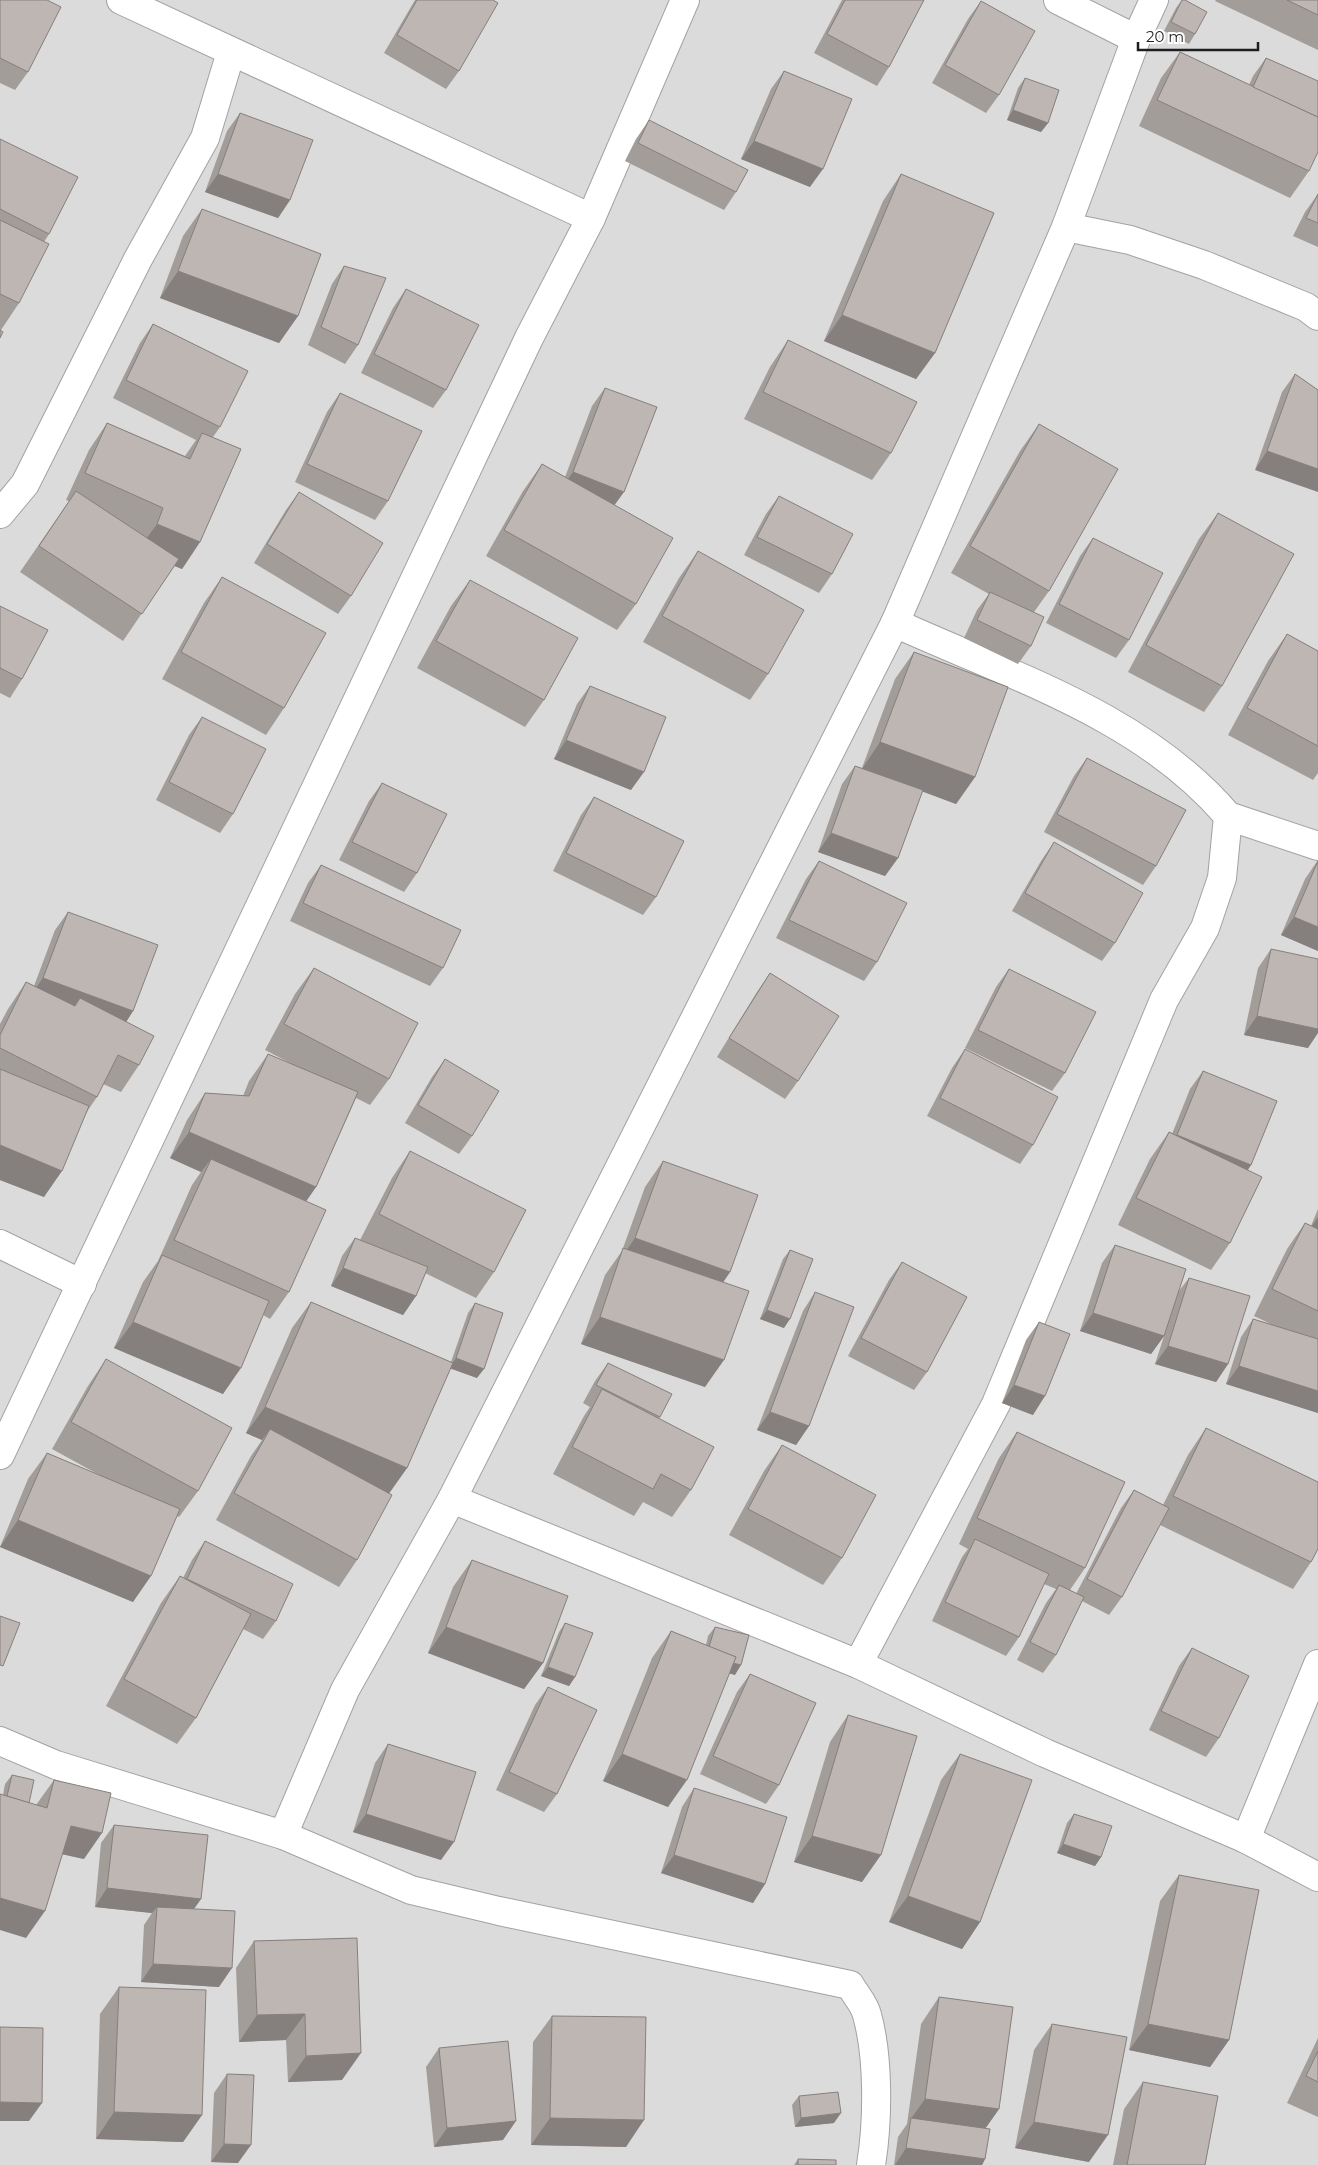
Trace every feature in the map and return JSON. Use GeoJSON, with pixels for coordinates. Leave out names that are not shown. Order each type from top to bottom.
{"type":"FeatureCollection","features":[{"type":"Feature","properties":{"kind":"street"},"geometry":{"type":"LineString","coordinates":[[121,0],[591,218]]}},
{"type":"Feature","properties":{"kind":"street"},"geometry":{"type":"LineString","coordinates":[[0,1455],[529,338],[591,218],[685,0]]}},
{"type":"Feature","properties":{"kind":"street"},"geometry":{"type":"LineString","coordinates":[[1058,0],[1136,39]]}},
{"type":"Feature","properties":{"kind":"street"},"geometry":{"type":"LineString","coordinates":[[283,1835],[344,1690],[452,1499],[895,623],[1066,226],[1136,39],[1154,0]]}},
{"type":"Feature","properties":{"kind":"street"},"geometry":{"type":"LineString","coordinates":[[0,514],[25,484],[138,259],[205,138],[231,52]]}},
{"type":"Feature","properties":{"kind":"street"},"geometry":{"type":"LineString","coordinates":[[1066,226],[1130,240],[1204,265],[1306,307],[1318,316]]}},
{"type":"Feature","properties":{"kind":"street"},"geometry":{"type":"LineString","coordinates":[[895,623],[1086,707],[1164,756],[1206,790],[1228,816],[1318,846]]}},
{"type":"Feature","properties":{"kind":"street"},"geometry":{"type":"LineString","coordinates":[[858,1664],[996,1404],[1164,1000],[1205,928],[1222,878],[1228,816]]}},
{"type":"Feature","properties":{"kind":"street"},"geometry":{"type":"LineString","coordinates":[[0,1244],[82,1284]]}},
{"type":"Feature","properties":{"kind":"street"},"geometry":{"type":"LineString","coordinates":[[452,1499],[858,1664],[1045,1753],[1246,1840],[1318,1876]]}},
{"type":"Feature","properties":{"kind":"street"},"geometry":{"type":"LineString","coordinates":[[1246,1840],[1318,1664]]}},
{"type":"Feature","properties":{"kind":"street"},"geometry":{"type":"LineString","coordinates":[[0,1740],[56,1765],[283,1835],[411,1890],[499,1911],[850,1985],[867,2014],[874,2063],[876,2134],[871,2165]]}},
{"type":"Feature","properties":{"kind":"shaded area"},"geometry":{"type":"Polygon","coordinates":[[[0,0],[1318,0],[1318,2165],[0,2165],[0,0]]]}},
{"type":"Feature","properties":{"kind":"building"},"geometry":{"type":"Polygon","coordinates":[[[0,0],[47,0],[61,7],[28,72],[0,58],[0,0]]]}},
{"type":"Feature","properties":{"kind":"building"},"geometry":{"type":"Polygon","coordinates":[[[417,0],[493,0],[498,3],[459,71],[397,35],[417,0]]]}},
{"type":"Feature","properties":{"kind":"building"},"geometry":{"type":"Polygon","coordinates":[[[845,0],[924,0],[889,67],[827,34],[845,0]]]}},
{"type":"Feature","properties":{"kind":"building"},"geometry":{"type":"Polygon","coordinates":[[[1182,0],[1207,12],[1195,34],[1171,22],[1182,0]]]}},
{"type":"Feature","properties":{"kind":"building"},"geometry":{"type":"Polygon","coordinates":[[[1287,0],[1318,0],[1318,15],[1287,0]]]}},
{"type":"Feature","properties":{"kind":"building"},"geometry":{"type":"Polygon","coordinates":[[[981,1],[1035,31],[999,95],[945,65],[981,1]]]}},
{"type":"Feature","properties":{"kind":"building"},"geometry":{"type":"Polygon","coordinates":[[[1180,52],[1318,117],[1318,152],[1309,171],[1157,100],[1180,52]]]}},
{"type":"Feature","properties":{"kind":"building"},"geometry":{"type":"Polygon","coordinates":[[[1266,58],[1318,81],[1318,117],[1253,87],[1266,58]]]}},
{"type":"Feature","properties":{"kind":"building"},"geometry":{"type":"Polygon","coordinates":[[[784,71],[852,99],[823,169],[754,141],[784,71]]]}},
{"type":"Feature","properties":{"kind":"building"},"geometry":{"type":"Polygon","coordinates":[[[1025,78],[1059,90],[1048,123],[1013,110],[1025,78]]]}},
{"type":"Feature","properties":{"kind":"building"},"geometry":{"type":"Polygon","coordinates":[[[240,113],[313,140],[290,200],[218,174],[240,113]]]}},
{"type":"Feature","properties":{"kind":"building"},"geometry":{"type":"Polygon","coordinates":[[[649,120],[748,170],[736,192],[638,143],[649,120]]]}},
{"type":"Feature","properties":{"kind":"building"},"geometry":{"type":"Polygon","coordinates":[[[0,139],[78,177],[49,234],[0,209],[0,139]]]}},
{"type":"Feature","properties":{"kind":"building"},"geometry":{"type":"Polygon","coordinates":[[[901,174],[994,213],[935,353],[842,315],[901,174]]]}},
{"type":"Feature","properties":{"kind":"building"},"geometry":{"type":"Polygon","coordinates":[[[1318,194],[1318,223],[1306,218],[1318,194]]]}},
{"type":"Feature","properties":{"kind":"building"},"geometry":{"type":"Polygon","coordinates":[[[202,209],[321,254],[298,316],[178,271],[202,209]]]}},
{"type":"Feature","properties":{"kind":"building"},"geometry":{"type":"Polygon","coordinates":[[[0,220],[49,244],[19,303],[0,294],[0,220]]]}},
{"type":"Feature","properties":{"kind":"building"},"geometry":{"type":"Polygon","coordinates":[[[344,266],[386,278],[358,345],[321,327],[344,266]]]}},
{"type":"Feature","properties":{"kind":"building"},"geometry":{"type":"Polygon","coordinates":[[[406,289],[479,325],[446,390],[374,354],[406,289]]]}},
{"type":"Feature","properties":{"kind":"building"},"geometry":{"type":"Polygon","coordinates":[[[153,324],[248,371],[220,427],[126,380],[153,324]]]}},
{"type":"Feature","properties":{"kind":"building"},"geometry":{"type":"Polygon","coordinates":[[[788,340],[917,402],[891,453],[763,392],[788,340]]]}},
{"type":"Feature","properties":{"kind":"building"},"geometry":{"type":"Polygon","coordinates":[[[1295,374],[1318,390],[1318,469],[1267,451],[1295,374]]]}},
{"type":"Feature","properties":{"kind":"building"},"geometry":{"type":"Polygon","coordinates":[[[605,388],[657,407],[624,492],[573,472],[605,388]]]}},
{"type":"Feature","properties":{"kind":"building"},"geometry":{"type":"Polygon","coordinates":[[[340,393],[422,431],[388,501],[307,464],[340,393]]]}},
{"type":"Feature","properties":{"kind":"building"},"geometry":{"type":"Polygon","coordinates":[[[107,423],[190,459],[202,433],[241,449],[200,542],[157,524],[163,508],[85,473],[107,423]]]}},
{"type":"Feature","properties":{"kind":"building"},"geometry":{"type":"Polygon","coordinates":[[[1039,424],[1118,469],[1049,591],[970,546],[1039,424]]]}},
{"type":"Feature","properties":{"kind":"building"},"geometry":{"type":"Polygon","coordinates":[[[542,464],[673,538],[636,604],[504,530],[542,464]]]}},
{"type":"Feature","properties":{"kind":"building"},"geometry":{"type":"Polygon","coordinates":[[[76,491],[179,559],[142,614],[39,546],[76,491]]]}},
{"type":"Feature","properties":{"kind":"building"},"geometry":{"type":"Polygon","coordinates":[[[299,492],[383,543],[351,596],[267,544],[299,492]]]}},
{"type":"Feature","properties":{"kind":"building"},"geometry":{"type":"Polygon","coordinates":[[[779,496],[853,534],[832,574],[757,537],[779,496]]]}},
{"type":"Feature","properties":{"kind":"building"},"geometry":{"type":"Polygon","coordinates":[[[1218,513],[1294,554],[1222,686],[1146,645],[1218,513]]]}},
{"type":"Feature","properties":{"kind":"building"},"geometry":{"type":"Polygon","coordinates":[[[1093,538],[1163,573],[1129,640],[1059,604],[1093,538]]]}},
{"type":"Feature","properties":{"kind":"building"},"geometry":{"type":"Polygon","coordinates":[[[698,551],[804,610],[768,674],[662,616],[698,551]]]}},
{"type":"Feature","properties":{"kind":"building"},"geometry":{"type":"Polygon","coordinates":[[[222,577],[326,633],[284,708],[181,652],[222,577]]]}},
{"type":"Feature","properties":{"kind":"building"},"geometry":{"type":"Polygon","coordinates":[[[470,580],[578,638],[544,700],[436,641],[470,580]]]}},
{"type":"Feature","properties":{"kind":"building"},"geometry":{"type":"Polygon","coordinates":[[[990,592],[1044,617],[1031,646],[977,620],[990,592]]]}},
{"type":"Feature","properties":{"kind":"building"},"geometry":{"type":"Polygon","coordinates":[[[0,606],[48,630],[22,679],[0,668],[0,606]]]}},
{"type":"Feature","properties":{"kind":"building"},"geometry":{"type":"Polygon","coordinates":[[[1287,634],[1318,651],[1318,746],[1247,708],[1287,634]]]}},
{"type":"Feature","properties":{"kind":"building"},"geometry":{"type":"Polygon","coordinates":[[[914,652],[1008,687],[975,777],[880,742],[914,652]]]}},
{"type":"Feature","properties":{"kind":"building"},"geometry":{"type":"Polygon","coordinates":[[[590,686],[666,717],[644,772],[566,740],[590,686]]]}},
{"type":"Feature","properties":{"kind":"building"},"geometry":{"type":"Polygon","coordinates":[[[202,717],[266,749],[233,814],[169,782],[202,717]]]}},
{"type":"Feature","properties":{"kind":"building"},"geometry":{"type":"Polygon","coordinates":[[[1087,758],[1186,810],[1156,866],[1057,814],[1087,758]]]}},
{"type":"Feature","properties":{"kind":"building"},"geometry":{"type":"Polygon","coordinates":[[[855,766],[923,790],[898,858],[831,833],[855,766]]]}},
{"type":"Feature","properties":{"kind":"building"},"geometry":{"type":"Polygon","coordinates":[[[382,783],[447,814],[417,873],[352,842],[382,783]]]}},
{"type":"Feature","properties":{"kind":"building"},"geometry":{"type":"Polygon","coordinates":[[[594,797],[684,841],[656,897],[566,853],[594,797]]]}},
{"type":"Feature","properties":{"kind":"building"},"geometry":{"type":"Polygon","coordinates":[[[1054,842],[1143,893],[1115,943],[1025,893],[1054,842]]]}},
{"type":"Feature","properties":{"kind":"building"},"geometry":{"type":"Polygon","coordinates":[[[819,861],[907,903],[877,962],[789,920],[819,861]]]}},
{"type":"Feature","properties":{"kind":"building"},"geometry":{"type":"Polygon","coordinates":[[[1318,861],[1318,927],[1294,917],[1318,861]]]}},
{"type":"Feature","properties":{"kind":"building"},"geometry":{"type":"Polygon","coordinates":[[[321,865],[461,930],[443,968],[303,903],[321,865]]]}},
{"type":"Feature","properties":{"kind":"building"},"geometry":{"type":"Polygon","coordinates":[[[68,912],[158,945],[133,1011],[43,978],[68,912]]]}},
{"type":"Feature","properties":{"kind":"building"},"geometry":{"type":"Polygon","coordinates":[[[1271,949],[1318,959],[1318,1029],[1257,1016],[1271,949]]]}},
{"type":"Feature","properties":{"kind":"building"},"geometry":{"type":"Polygon","coordinates":[[[314,968],[418,1023],[389,1079],[284,1024],[314,968]]]}},
{"type":"Feature","properties":{"kind":"building"},"geometry":{"type":"Polygon","coordinates":[[[1009,969],[1096,1012],[1065,1073],[978,1030],[1009,969]]]}},
{"type":"Feature","properties":{"kind":"building"},"geometry":{"type":"Polygon","coordinates":[[[770,973],[839,1016],[798,1081],[729,1038],[770,973]]]}},
{"type":"Feature","properties":{"kind":"building"},"geometry":{"type":"Polygon","coordinates":[[[26,982],[75,1006],[80,998],[154,1036],[139,1065],[118,1055],[97,1097],[0,1048],[0,1035],[26,982]]]}},
{"type":"Feature","properties":{"kind":"building"},"geometry":{"type":"Polygon","coordinates":[[[965,1049],[1058,1097],[1033,1145],[940,1098],[965,1049]]]}},
{"type":"Feature","properties":{"kind":"building"},"geometry":{"type":"Polygon","coordinates":[[[268,1054],[358,1092],[316,1187],[189,1132],[205,1093],[249,1096],[268,1054]]]}},
{"type":"Feature","properties":{"kind":"building"},"geometry":{"type":"Polygon","coordinates":[[[445,1059],[499,1091],[472,1136],[418,1105],[445,1059]]]}},
{"type":"Feature","properties":{"kind":"building"},"geometry":{"type":"Polygon","coordinates":[[[0,1069],[89,1106],[62,1171],[0,1145],[0,1069]]]}},
{"type":"Feature","properties":{"kind":"building"},"geometry":{"type":"Polygon","coordinates":[[[1203,1071],[1277,1101],[1251,1165],[1177,1135],[1203,1071]]]}},
{"type":"Feature","properties":{"kind":"building"},"geometry":{"type":"Polygon","coordinates":[[[1169,1132],[1262,1177],[1230,1243],[1136,1198],[1169,1132]]]}},
{"type":"Feature","properties":{"kind":"building"},"geometry":{"type":"Polygon","coordinates":[[[410,1151],[526,1210],[494,1272],[379,1214],[410,1151]]]}},
{"type":"Feature","properties":{"kind":"building"},"geometry":{"type":"Polygon","coordinates":[[[211,1159],[326,1210],[289,1292],[174,1240],[211,1159]]]}},
{"type":"Feature","properties":{"kind":"building"},"geometry":{"type":"Polygon","coordinates":[[[663,1161],[758,1195],[730,1272],[635,1238],[663,1161]]]}},
{"type":"Feature","properties":{"kind":"building"},"geometry":{"type":"Polygon","coordinates":[[[1305,1223],[1318,1229],[1318,1311],[1272,1289],[1305,1223]]]}},
{"type":"Feature","properties":{"kind":"building"},"geometry":{"type":"Polygon","coordinates":[[[355,1238],[428,1267],[416,1296],[343,1268],[355,1238]]]}},
{"type":"Feature","properties":{"kind":"building"},"geometry":{"type":"Polygon","coordinates":[[[1115,1245],[1186,1269],[1164,1336],[1093,1313],[1115,1245]]]}},
{"type":"Feature","properties":{"kind":"building"},"geometry":{"type":"Polygon","coordinates":[[[623,1248],[749,1291],[724,1360],[600,1317],[623,1248]]]}},
{"type":"Feature","properties":{"kind":"building"},"geometry":{"type":"Polygon","coordinates":[[[790,1250],[813,1259],[790,1319],[767,1310],[790,1250]]]}},
{"type":"Feature","properties":{"kind":"building"},"geometry":{"type":"Polygon","coordinates":[[[162,1255],[269,1301],[241,1368],[133,1322],[162,1255]]]}},
{"type":"Feature","properties":{"kind":"building"},"geometry":{"type":"Polygon","coordinates":[[[902,1262],[967,1297],[927,1372],[861,1338],[902,1262]]]}},
{"type":"Feature","properties":{"kind":"building"},"geometry":{"type":"Polygon","coordinates":[[[1189,1278],[1250,1296],[1228,1364],[1168,1346],[1189,1278]]]}},
{"type":"Feature","properties":{"kind":"building"},"geometry":{"type":"Polygon","coordinates":[[[815,1292],[854,1307],[809,1426],[770,1412],[815,1292]]]}},
{"type":"Feature","properties":{"kind":"building"},"geometry":{"type":"Polygon","coordinates":[[[311,1302],[453,1363],[407,1468],[265,1407],[311,1302]]]}},
{"type":"Feature","properties":{"kind":"building"},"geometry":{"type":"Polygon","coordinates":[[[475,1303],[503,1313],[484,1369],[456,1358],[475,1303]]]}},
{"type":"Feature","properties":{"kind":"building"},"geometry":{"type":"Polygon","coordinates":[[[1253,1319],[1318,1339],[1318,1391],[1239,1366],[1253,1319]]]}},
{"type":"Feature","properties":{"kind":"building"},"geometry":{"type":"Polygon","coordinates":[[[1039,1322],[1070,1334],[1045,1396],[1014,1385],[1039,1322]]]}},
{"type":"Feature","properties":{"kind":"building"},"geometry":{"type":"Polygon","coordinates":[[[106,1359],[232,1428],[198,1491],[71,1422],[106,1359]]]}},
{"type":"Feature","properties":{"kind":"building"},"geometry":{"type":"Polygon","coordinates":[[[608,1363],[672,1394],[660,1417],[596,1385],[608,1363]]]}},
{"type":"Feature","properties":{"kind":"building"},"geometry":{"type":"Polygon","coordinates":[[[602,1389],[714,1447],[691,1490],[661,1474],[653,1489],[572,1447],[602,1389]]]}},
{"type":"Feature","properties":{"kind":"building"},"geometry":{"type":"Polygon","coordinates":[[[1206,1428],[1318,1482],[1318,1549],[1311,1562],[1173,1496],[1206,1428]]]}},
{"type":"Feature","properties":{"kind":"building"},"geometry":{"type":"Polygon","coordinates":[[[270,1429],[392,1495],[357,1560],[234,1493],[270,1429]]]}},
{"type":"Feature","properties":{"kind":"building"},"geometry":{"type":"Polygon","coordinates":[[[1017,1432],[1125,1482],[1085,1568],[977,1518],[1017,1432]]]}},
{"type":"Feature","properties":{"kind":"building"},"geometry":{"type":"Polygon","coordinates":[[[782,1445],[876,1495],[842,1558],[748,1509],[782,1445]]]}},
{"type":"Feature","properties":{"kind":"building"},"geometry":{"type":"Polygon","coordinates":[[[47,1453],[180,1509],[151,1576],[18,1520],[47,1453]]]}},
{"type":"Feature","properties":{"kind":"building"},"geometry":{"type":"Polygon","coordinates":[[[1134,1490],[1169,1508],[1122,1597],[1087,1579],[1134,1490]]]}},
{"type":"Feature","properties":{"kind":"building"},"geometry":{"type":"Polygon","coordinates":[[[975,1539],[1049,1574],[1019,1637],[945,1602],[975,1539]]]}},
{"type":"Feature","properties":{"kind":"building"},"geometry":{"type":"Polygon","coordinates":[[[205,1541],[293,1584],[276,1621],[187,1579],[205,1541]]]}},
{"type":"Feature","properties":{"kind":"building"},"geometry":{"type":"Polygon","coordinates":[[[472,1560],[568,1596],[543,1663],[446,1627],[472,1560]]]}},
{"type":"Feature","properties":{"kind":"building"},"geometry":{"type":"Polygon","coordinates":[[[180,1576],[251,1614],[196,1718],[124,1679],[180,1576]]]}},
{"type":"Feature","properties":{"kind":"building"},"geometry":{"type":"Polygon","coordinates":[[[1059,1585],[1084,1597],[1056,1655],[1030,1642],[1059,1585]]]}},
{"type":"Feature","properties":{"kind":"building"},"geometry":{"type":"Polygon","coordinates":[[[0,1616],[20,1623],[3,1666],[0,1665],[0,1616]]]}},
{"type":"Feature","properties":{"kind":"building"},"geometry":{"type":"Polygon","coordinates":[[[565,1623],[593,1633],[575,1677],[548,1667],[565,1623]]]}},
{"type":"Feature","properties":{"kind":"building"},"geometry":{"type":"Polygon","coordinates":[[[715,1627],[749,1635],[741,1665],[733,1663],[736,1657],[709,1647],[715,1627]]]}},
{"type":"Feature","properties":{"kind":"building"},"geometry":{"type":"Polygon","coordinates":[[[671,1631],[736,1657],[687,1780],[622,1754],[671,1631]]]}},
{"type":"Feature","properties":{"kind":"building"},"geometry":{"type":"Polygon","coordinates":[[[1192,1648],[1249,1676],[1219,1738],[1161,1711],[1192,1648]]]}},
{"type":"Feature","properties":{"kind":"building"},"geometry":{"type":"Polygon","coordinates":[[[750,1674],[816,1703],[779,1785],[713,1756],[750,1674]]]}},
{"type":"Feature","properties":{"kind":"building"},"geometry":{"type":"Polygon","coordinates":[[[548,1687],[597,1710],[557,1794],[509,1772],[548,1687]]]}},
{"type":"Feature","properties":{"kind":"building"},"geometry":{"type":"Polygon","coordinates":[[[848,1715],[917,1736],[881,1855],[812,1836],[848,1715]]]}},
{"type":"Feature","properties":{"kind":"building"},"geometry":{"type":"Polygon","coordinates":[[[388,1744],[476,1772],[454,1842],[366,1814],[388,1744]]]}},
{"type":"Feature","properties":{"kind":"building"},"geometry":{"type":"Polygon","coordinates":[[[960,1754],[1032,1780],[980,1922],[908,1896],[960,1754]]]}},
{"type":"Feature","properties":{"kind":"building"},"geometry":{"type":"Polygon","coordinates":[[[12,1775],[34,1780],[29,1803],[7,1796],[12,1775]]]}},
{"type":"Feature","properties":{"kind":"building"},"geometry":{"type":"Polygon","coordinates":[[[54,1780],[111,1793],[102,1833],[71,1826],[45,1911],[0,1898],[0,1794],[47,1808],[54,1780]]]}},
{"type":"Feature","properties":{"kind":"building"},"geometry":{"type":"Polygon","coordinates":[[[694,1788],[787,1817],[765,1884],[674,1855],[694,1788]]]}},
{"type":"Feature","properties":{"kind":"building"},"geometry":{"type":"Polygon","coordinates":[[[1074,1814],[1112,1826],[1101,1857],[1063,1844],[1074,1814]]]}},
{"type":"Feature","properties":{"kind":"building"},"geometry":{"type":"Polygon","coordinates":[[[114,1825],[208,1835],[201,1899],[107,1888],[114,1825]]]}},
{"type":"Feature","properties":{"kind":"building"},"geometry":{"type":"Polygon","coordinates":[[[1179,1875],[1259,1890],[1229,2040],[1148,2024],[1179,1875]]]}},
{"type":"Feature","properties":{"kind":"building"},"geometry":{"type":"Polygon","coordinates":[[[157,1907],[235,1911],[232,1968],[153,1964],[157,1907]]]}},
{"type":"Feature","properties":{"kind":"building"},"geometry":{"type":"Polygon","coordinates":[[[357,1938],[361,2053],[306,2056],[305,2014],[257,2015],[254,1941],[357,1938]]]}},
{"type":"Feature","properties":{"kind":"building"},"geometry":{"type":"Polygon","coordinates":[[[119,1987],[206,1990],[202,2115],[114,2112],[119,1987]]]}},
{"type":"Feature","properties":{"kind":"building"},"geometry":{"type":"Polygon","coordinates":[[[939,1997],[1013,2007],[999,2109],[925,2099],[939,1997]]]}},
{"type":"Feature","properties":{"kind":"building"},"geometry":{"type":"Polygon","coordinates":[[[552,2016],[646,2017],[644,2120],[550,2118],[552,2016]]]}},
{"type":"Feature","properties":{"kind":"building"},"geometry":{"type":"Polygon","coordinates":[[[1052,2024],[1127,2037],[1108,2135],[1034,2122],[1052,2024]]]}},
{"type":"Feature","properties":{"kind":"building"},"geometry":{"type":"Polygon","coordinates":[[[0,2027],[43,2028],[42,2103],[0,2102],[0,2027]]]}},
{"type":"Feature","properties":{"kind":"building"},"geometry":{"type":"Polygon","coordinates":[[[508,2041],[516,2121],[447,2128],[439,2048],[508,2041]]]}},
{"type":"Feature","properties":{"kind":"building"},"geometry":{"type":"Polygon","coordinates":[[[1318,2051],[1318,2082],[1306,2076],[1318,2051]]]}},
{"type":"Feature","properties":{"kind":"building"},"geometry":{"type":"Polygon","coordinates":[[[227,2074],[254,2075],[251,2145],[224,2144],[227,2074]]]}},
{"type":"Feature","properties":{"kind":"building"},"geometry":{"type":"Polygon","coordinates":[[[1143,2082],[1218,2096],[1205,2165],[1127,2165],[1143,2082]]]}},
{"type":"Feature","properties":{"kind":"building"},"geometry":{"type":"Polygon","coordinates":[[[838,2092],[841,2113],[801,2118],[799,2096],[838,2092]]]}},
{"type":"Feature","properties":{"kind":"building"},"geometry":{"type":"Polygon","coordinates":[[[911,2118],[990,2129],[985,2159],[906,2148],[911,2118]]]}},
{"type":"Feature","properties":{"kind":"building"},"geometry":{"type":"Polygon","coordinates":[[[798,2159],[836,2160],[836,2165],[798,2165],[798,2159]]]}}]}
